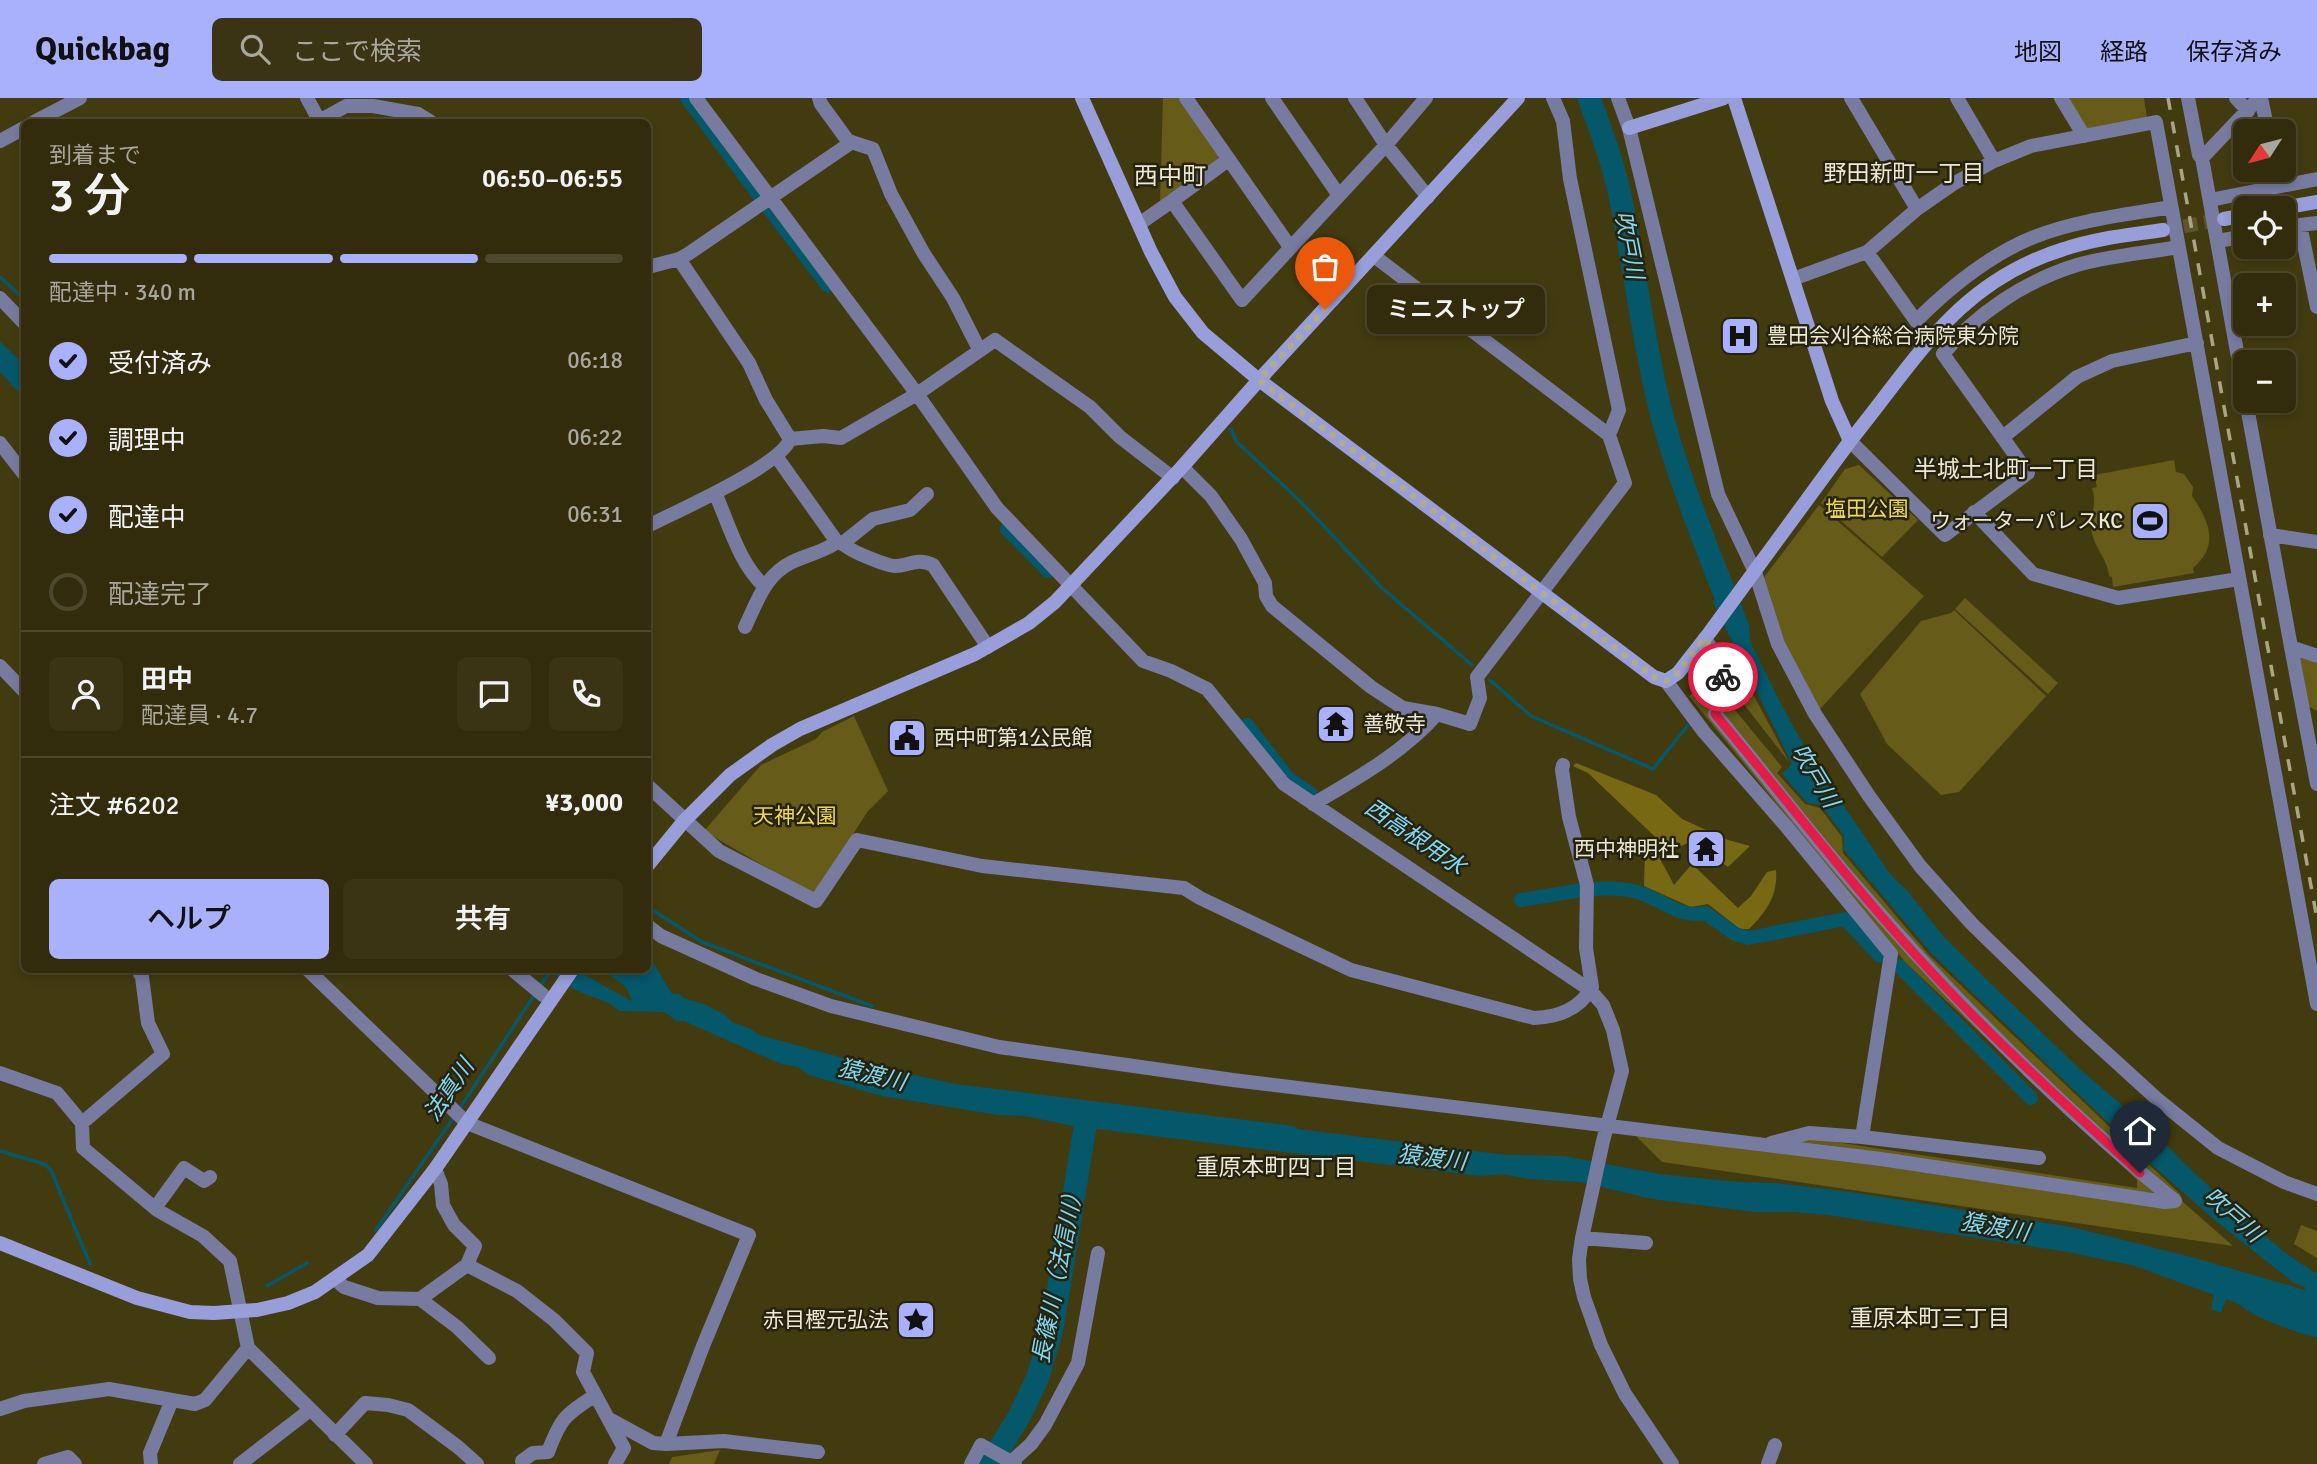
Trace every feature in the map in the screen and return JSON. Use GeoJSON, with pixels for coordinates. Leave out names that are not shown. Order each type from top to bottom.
{"type":"FeatureCollection","features":[{"type":"Feature","properties":{"kind":"street"},"geometry":{"type":"LineString","coordinates":[[40,119],[80,98]]}},
{"type":"Feature","properties":{"kind":"street"},"geometry":{"type":"LineString","coordinates":[[307,98],[318,119]]}},
{"type":"Feature","properties":{"kind":"street"},"geometry":{"type":"LineString","coordinates":[[696,98],[917,394],[997,508],[1110,628],[1143,661],[1207,689],[1284,784],[1590,990],[1603,1005],[1613,1030],[1622,1071],[1603,1141],[1582,1238],[1580,1279],[1601,1345],[1625,1394],[1672,1464]]}},
{"type":"Feature","properties":{"kind":"street"},"geometry":{"type":"LineString","coordinates":[[819,98],[848,141],[873,149],[891,194],[924,254],[953,298],[979,349]]}},
{"type":"Feature","properties":{"kind":"street"},"geometry":{"type":"LineString","coordinates":[[1082,98],[1175,297],[1203,333],[1259,380],[1654,677],[1666,681],[1704,732],[1786,826],[1891,954],[1862,1137]]}},
{"type":"Feature","properties":{"kind":"street"},"geometry":{"type":"LineString","coordinates":[[1186,98],[1290,247]]}},
{"type":"Feature","properties":{"kind":"street"},"geometry":{"type":"LineString","coordinates":[[1272,98],[1338,194]]}},
{"type":"Feature","properties":{"kind":"street"},"geometry":{"type":"LineString","coordinates":[[1355,98],[1386,145],[1428,197]]}},
{"type":"Feature","properties":{"kind":"street"},"geometry":{"type":"LineString","coordinates":[[1172,201],[1242,300],[1426,98]]}},
{"type":"Feature","properties":{"kind":"street"},"geometry":{"type":"LineString","coordinates":[[651,860],[684,821],[730,775],[772,745],[800,729],[988,647],[1029,623],[1073,586],[1518,98]]}},
{"type":"Feature","properties":{"kind":"street"},"geometry":{"type":"LineString","coordinates":[[1553,98],[1563,121],[1570,179],[1619,410],[1609,435]]}},
{"type":"Feature","properties":{"kind":"street"},"geometry":{"type":"LineString","coordinates":[[1618,98],[1629,128],[1717,494],[1779,644],[1815,714],[1912,856],[1972,924],[2079,1028],[2157,1100],[2218,1148],[2284,1182],[2317,1194]]}},
{"type":"Feature","properties":{"kind":"street"},"geometry":{"type":"LineString","coordinates":[[1629,128],[1724,98]]}},
{"type":"Feature","properties":{"kind":"street"},"geometry":{"type":"LineString","coordinates":[[1734,98],[1832,401],[1850,441],[1945,535],[2028,473],[1943,354],[1957,337],[1986,312],[2044,278],[2079,265],[2178,247]]}},
{"type":"Feature","properties":{"kind":"street"},"geometry":{"type":"LineString","coordinates":[[1851,98],[1917,209]]}},
{"type":"Feature","properties":{"kind":"street"},"geometry":{"type":"LineString","coordinates":[[1957,98],[1994,161]]}},
{"type":"Feature","properties":{"kind":"street"},"geometry":{"type":"LineString","coordinates":[[2061,98],[2084,136]]}},
{"type":"Feature","properties":{"kind":"street"},"geometry":{"type":"LineString","coordinates":[[2188,98],[2199,155],[2202,158],[2237,350]]}},
{"type":"Feature","properties":{"kind":"street"},"geometry":{"type":"LineString","coordinates":[[2236,98],[2248,111]]}},
{"type":"Feature","properties":{"kind":"street"},"geometry":{"type":"LineString","coordinates":[[2202,158],[2260,98]]}},
{"type":"Feature","properties":{"kind":"street"},"geometry":{"type":"LineString","coordinates":[[2260,98],[2265,119]]}},
{"type":"Feature","properties":{"kind":"street"},"geometry":{"type":"LineString","coordinates":[[324,119],[346,106],[373,106],[418,114],[426,119]]}},
{"type":"Feature","properties":{"kind":"street"},"geometry":{"type":"LineString","coordinates":[[1793,279],[1867,252],[1917,209],[1953,184],[1994,161],[2031,146],[2156,122],[2317,1004]]}},
{"type":"Feature","properties":{"kind":"street"},"geometry":{"type":"LineString","coordinates":[[0,141],[21,130]]}},
{"type":"Feature","properties":{"kind":"street"},"geometry":{"type":"LineString","coordinates":[[651,266],[679,259],[771,200],[852,142]]}},
{"type":"Feature","properties":{"kind":"street"},"geometry":{"type":"LineString","coordinates":[[1139,224],[1228,160]]}},
{"type":"Feature","properties":{"kind":"street"},"geometry":{"type":"LineString","coordinates":[[2210,200],[2317,179]]}},
{"type":"Feature","properties":{"kind":"street"},"geometry":{"type":"LineString","coordinates":[[2277,182],[2278,186]]}},
{"type":"Feature","properties":{"kind":"street"},"geometry":{"type":"LineString","coordinates":[[2296,206],[2317,202]]}},
{"type":"Feature","properties":{"kind":"street"},"geometry":{"type":"LineString","coordinates":[[1867,252],[1916,321],[1964,277],[1989,260],[2034,237],[2080,223],[2171,207]]}},
{"type":"Feature","properties":{"kind":"street"},"geometry":{"type":"LineString","coordinates":[[2224,219],[2233,217]]}},
{"type":"Feature","properties":{"kind":"street"},"geometry":{"type":"LineString","coordinates":[[2296,226],[2317,222]]}},
{"type":"Feature","properties":{"kind":"street"},"geometry":{"type":"LineString","coordinates":[[2300,225],[2317,307]]}},
{"type":"Feature","properties":{"kind":"street"},"geometry":{"type":"LineString","coordinates":[[1666,681],[1678,673],[1708,635],[1850,441],[1931,336],[1951,316],[1992,282],[2043,256],[2065,248],[2163,230]]}},
{"type":"Feature","properties":{"kind":"street"},"geometry":{"type":"LineString","coordinates":[[2218,241],[2233,238]]}},
{"type":"Feature","properties":{"kind":"street"},"geometry":{"type":"LineString","coordinates":[[790,439],[823,436],[841,438],[917,394],[995,340],[1090,407],[1120,437],[1212,496],[1241,539],[1265,583],[1266,596],[1272,606],[1403,708],[1437,713],[1470,724],[1480,698],[1477,677],[1625,483],[1609,435],[1374,256]]}},
{"type":"Feature","properties":{"kind":"street"},"geometry":{"type":"LineString","coordinates":[[651,525],[715,493],[776,456],[788,446],[790,439],[766,400],[750,363],[679,259]]}},
{"type":"Feature","properties":{"kind":"street"},"geometry":{"type":"LineString","coordinates":[[0,298],[21,320]]}},
{"type":"Feature","properties":{"kind":"street"},"geometry":{"type":"LineString","coordinates":[[2003,437],[2077,377],[2112,361],[2197,342]]}},
{"type":"Feature","properties":{"kind":"street"},"geometry":{"type":"LineString","coordinates":[[2249,413],[2317,784]]}},
{"type":"Feature","properties":{"kind":"street"},"geometry":{"type":"LineString","coordinates":[[0,443],[21,470]]}},
{"type":"Feature","properties":{"kind":"street"},"geometry":{"type":"LineString","coordinates":[[776,456],[840,543],[894,566],[926,561],[933,565],[988,647]]}},
{"type":"Feature","properties":{"kind":"street"},"geometry":{"type":"LineString","coordinates":[[715,493],[744,561],[752,576],[764,586]]}},
{"type":"Feature","properties":{"kind":"street"},"geometry":{"type":"LineString","coordinates":[[745,627],[764,586],[789,564],[840,543],[873,519],[911,510],[927,494]]}},
{"type":"Feature","properties":{"kind":"street"},"geometry":{"type":"LineString","coordinates":[[1973,512],[2032,574],[2118,597],[2239,579]]}},
{"type":"Feature","properties":{"kind":"street"},"geometry":{"type":"LineString","coordinates":[[2270,534],[2317,542]]}},
{"type":"Feature","properties":{"kind":"street"},"geometry":{"type":"LineString","coordinates":[[651,928],[661,936],[756,979],[831,1006],[999,1047],[1220,1078],[1908,1163],[2165,1202],[2175,1201],[2140,1173],[2027,1069],[1937,978],[1857,889],[1715,714],[1725,684],[1708,635]]}},
{"type":"Feature","properties":{"kind":"street"},"geometry":{"type":"LineString","coordinates":[[2291,647],[2317,656]]}},
{"type":"Feature","properties":{"kind":"street"},"geometry":{"type":"LineString","coordinates":[[0,666],[21,688]]}},
{"type":"Feature","properties":{"kind":"street"},"geometry":{"type":"LineString","coordinates":[[1313,804],[1351,783],[1422,731],[1437,713]]}},
{"type":"Feature","properties":{"kind":"street"},"geometry":{"type":"LineString","coordinates":[[651,789],[719,851],[816,901],[857,840],[982,866],[1184,888],[1351,970],[1534,1018],[1571,1011],[1592,987],[1586,948],[1587,885],[1569,817],[1563,765]]}},
{"type":"Feature","properties":{"kind":"street"},"geometry":{"type":"LineString","coordinates":[[82,1123],[163,1054],[148,1023],[140,973]]}},
{"type":"Feature","properties":{"kind":"street"},"geometry":{"type":"LineString","coordinates":[[311,973],[460,1116],[749,1235],[666,1444]]}},
{"type":"Feature","properties":{"kind":"street"},"geometry":{"type":"LineString","coordinates":[[517,973],[542,994]]}},
{"type":"Feature","properties":{"kind":"street"},"geometry":{"type":"LineString","coordinates":[[0,1243],[137,1298],[190,1312],[242,1311],[288,1303],[315,1292],[368,1255],[435,1168],[460,1116],[542,994],[568,973]]}},
{"type":"Feature","properties":{"kind":"street"},"geometry":{"type":"LineString","coordinates":[[0,1073],[57,1093],[82,1123],[83,1147],[155,1208],[203,1236],[230,1261],[248,1348],[366,1464]]}},
{"type":"Feature","properties":{"kind":"street"},"geometry":{"type":"LineString","coordinates":[[1765,1145],[1809,1133],[2039,1158]]}},
{"type":"Feature","properties":{"kind":"street"},"geometry":{"type":"LineString","coordinates":[[155,1208],[184,1168],[204,1181],[210,1177]]}},
{"type":"Feature","properties":{"kind":"street"},"geometry":{"type":"LineString","coordinates":[[420,1299],[467,1265],[475,1246],[454,1225],[443,1205],[441,1184],[435,1168]]}},
{"type":"Feature","properties":{"kind":"street"},"geometry":{"type":"LineString","coordinates":[[1582,1238],[1646,1243]]}},
{"type":"Feature","properties":{"kind":"street"},"geometry":{"type":"LineString","coordinates":[[971,1464],[981,1446],[1012,1463],[1045,1425],[1078,1363],[1098,1253]]}},
{"type":"Feature","properties":{"kind":"street"},"geometry":{"type":"LineString","coordinates":[[467,1265],[517,1292],[554,1320],[587,1353],[583,1372],[624,1448],[615,1464]]}},
{"type":"Feature","properties":{"kind":"street"},"geometry":{"type":"LineString","coordinates":[[335,1279],[344,1287],[378,1298],[420,1299],[457,1327],[489,1358]]}},
{"type":"Feature","properties":{"kind":"street"},"geometry":{"type":"LineString","coordinates":[[1,1408],[24,1401],[109,1389],[195,1404],[205,1400],[248,1348]]}},
{"type":"Feature","properties":{"kind":"street"},"geometry":{"type":"LineString","coordinates":[[522,1461],[533,1453],[548,1452],[559,1423],[594,1396]]}},
{"type":"Feature","properties":{"kind":"street"},"geometry":{"type":"LineString","coordinates":[[151,1464],[149,1453],[172,1400]]}},
{"type":"Feature","properties":{"kind":"street"},"geometry":{"type":"LineString","coordinates":[[335,1435],[365,1403],[388,1405],[408,1410],[477,1464]]}},
{"type":"Feature","properties":{"kind":"street"},"geometry":{"type":"LineString","coordinates":[[240,1464],[310,1410]]}},
{"type":"Feature","properties":{"kind":"street"},"geometry":{"type":"LineString","coordinates":[[608,1419],[653,1443],[724,1441],[818,1452]]}},
{"type":"Feature","properties":{"kind":"street"},"geometry":{"type":"LineString","coordinates":[[1028,1464],[1031,1444]]}},
{"type":"Feature","properties":{"kind":"street"},"geometry":{"type":"LineString","coordinates":[[1769,1464],[1775,1445]]}},
{"type":"Feature","properties":{"kind":"street"},"geometry":{"type":"LineString","coordinates":[[44,1464],[68,1457],[75,1464]]}},
{"type":"Feature","properties":{"kind":"green space"},"geometry":{"type":"Polygon","coordinates":[[[1163,98],[1179,98],[1219,155],[1217,161],[1160,202],[1163,98]]]}},
{"type":"Feature","properties":{"kind":"green space"},"geometry":{"type":"Polygon","coordinates":[[[2069,98],[2144,98],[2147,118],[2087,129],[2069,98]]]}},
{"type":"Feature","properties":{"kind":"green space","name":"ウォーターパレスKC"},"geometry":{"type":"Polygon","coordinates":[[[2174,460],[2176,472],[2184,474],[2193,487],[2192,496],[2207,524],[2207,551],[2193,568],[2194,573],[2113,587],[2112,577],[2109,576],[2091,528],[2094,499],[2092,488],[2097,487],[2094,475],[2174,460]]]}},
{"type":"Feature","properties":{"kind":"green space","name":"塩田公園"},"geometry":{"type":"Polygon","coordinates":[[[1859,465],[1918,520],[1882,557],[1821,503],[1845,469],[1859,465]]]}},
{"type":"Feature","properties":{"kind":"green space"},"geometry":{"type":"Polygon","coordinates":[[[1819,505],[1924,596],[1820,709],[1785,643],[1763,582],[1819,505]]]}},
{"type":"Feature","properties":{"kind":"green space"},"geometry":{"type":"Polygon","coordinates":[[[1965,598],[2058,683],[2048,694],[1955,609],[1965,598]]]}},
{"type":"Feature","properties":{"kind":"green space"},"geometry":{"type":"Polygon","coordinates":[[[1954,610],[2046,696],[1959,792],[1941,795],[1887,744],[1860,694],[1921,621],[1954,610]]]}},
{"type":"Feature","properties":{"kind":"green space"},"geometry":{"type":"Polygon","coordinates":[[[1718,651],[1724,669],[1735,660],[1789,762],[1739,698],[1730,704],[1782,767],[1777,773],[1805,804],[1820,808],[1842,837],[1843,853],[1929,955],[2180,1194],[2183,1202],[2233,1246],[1662,1162],[1634,1134],[1791,1143],[1816,1139],[2137,1188],[2137,1180],[1906,963],[1689,696],[1693,693],[1696,698],[1699,695],[1704,700],[1714,688],[1706,665],[1718,651]]]}},
{"type":"Feature","properties":{"kind":"green space"},"geometry":{"type":"Polygon","coordinates":[[[2299,656],[2317,661],[2317,711],[2308,706],[2299,656]]]}},
{"type":"Feature","properties":{"kind":"green space","name":"天神公園"},"geometry":{"type":"Polygon","coordinates":[[[854,716],[888,791],[868,811],[814,895],[704,831],[761,765],[816,739],[822,732],[854,716]]]}},
{"type":"Feature","properties":{"kind":"green space"},"geometry":{"type":"Polygon","coordinates":[[[2301,1225],[2317,1231],[2317,1258],[2294,1244],[2301,1225]]]}},
{"type":"Feature","properties":{"kind":"green space"},"geometry":{"type":"Polygon","coordinates":[[[720,1450],[714,1464],[669,1464],[672,1457],[720,1450]]]}},
{"type":"Feature","properties":{"kind":"shaded area"},"geometry":{"type":"Polygon","coordinates":[[[1576,763],[1656,795],[1682,819],[1728,840],[1750,846],[1728,867],[1692,841],[1670,851],[1588,773],[1573,766],[1576,763]]]}},
{"type":"Feature","properties":{"kind":"shaded area"},"geometry":{"type":"Polygon","coordinates":[[[1645,849],[1658,855],[1674,885],[1692,864],[1738,908],[1751,896],[1767,872],[1776,870],[1773,896],[1766,910],[1749,929],[1740,929],[1708,904],[1691,907],[1644,886],[1645,849]]]}},
{"type":"Feature","properties":{"kind":"water"},"geometry":{"type":"Polygon","coordinates":[[[0,341],[21,362],[21,395],[0,372],[0,341]]]}},
{"type":"Feature","properties":{"kind":"water","name":"猿渡川"},"geometry":{"type":"Polygon","coordinates":[[[1731,579],[1749,625],[1750,641],[1808,753],[1890,874],[1910,894],[1944,937],[2081,1070],[2163,1141],[2241,1216],[2287,1254],[2317,1274],[2317,1338],[2266,1320],[2226,1299],[2221,1313],[2211,1309],[2214,1295],[2135,1266],[2068,1252],[1828,1215],[1755,1212],[1652,1199],[1580,1182],[1528,1179],[1502,1174],[1481,1176],[1096,1129],[1086,1153],[1073,1151],[1078,1127],[1025,1116],[998,1115],[882,1096],[809,1075],[798,1067],[781,1064],[684,1021],[677,1021],[664,1012],[619,1011],[611,1004],[575,990],[551,973],[581,973],[633,1002],[625,986],[606,973],[651,973],[651,959],[672,994],[679,993],[683,998],[706,1005],[759,1035],[880,1068],[956,1084],[1507,1155],[1564,1156],[1660,1174],[1851,1192],[2072,1227],[2195,1258],[2305,1290],[2305,1287],[2294,1283],[2217,1222],[2161,1173],[1932,954],[1844,850],[1844,836],[1821,805],[1807,803],[1782,774],[1792,764],[1713,602],[1731,579]]]}},
{"type":"Feature","properties":{"kind":"waterway","name":"西高根用水"},"geometry":{"type":"LineString","coordinates":[[687,98],[761,198]]}},
{"type":"Feature","properties":{"kind":"waterway","name":"吹戸川"},"geometry":{"type":"LineString","coordinates":[[1589,98],[1619,191],[1648,355],[1666,431],[1733,616]]}},
{"type":"Feature","properties":{"kind":"waterway","name":"西高根用水"},"geometry":{"type":"LineString","coordinates":[[768,207],[828,286]]}},
{"type":"Feature","properties":{"kind":"waterway"},"geometry":{"type":"LineString","coordinates":[[0,277],[21,296]]}},
{"type":"Feature","properties":{"kind":"waterway"},"geometry":{"type":"LineString","coordinates":[[1231,429],[1236,441],[1302,503],[1382,588],[1472,665]]}},
{"type":"Feature","properties":{"kind":"waterway","name":"西高根用水"},"geometry":{"type":"LineString","coordinates":[[1007,529],[1048,571]]}},
{"type":"Feature","properties":{"kind":"waterway"},"geometry":{"type":"LineString","coordinates":[[1490,680],[1531,716],[1653,769],[1688,725]]}},
{"type":"Feature","properties":{"kind":"waterway","name":"西高根用水"},"geometry":{"type":"LineString","coordinates":[[1247,725],[1288,778],[1311,794]]}},
{"type":"Feature","properties":{"kind":"waterway","name":"西高根用水"},"geometry":{"type":"LineString","coordinates":[[1592,889],[1631,891],[1646,895],[1678,911],[1705,913],[1735,934],[1749,938],[1845,919],[1880,956]]}},
{"type":"Feature","properties":{"kind":"waterway","name":"西高根用水"},"geometry":{"type":"LineString","coordinates":[[1521,900],[1582,890]]}},
{"type":"Feature","properties":{"kind":"waterway"},"geometry":{"type":"LineString","coordinates":[[651,909],[702,942],[872,1006]]}},
{"type":"Feature","properties":{"kind":"waterway","name":"西高根用水"},"geometry":{"type":"LineString","coordinates":[[1899,966],[2031,1098]]}},
{"type":"Feature","properties":{"kind":"waterway","name":"法真川"},"geometry":{"type":"LineString","coordinates":[[539,988],[549,973]]}},
{"type":"Feature","properties":{"kind":"waterway","name":"法真川"},"geometry":{"type":"LineString","coordinates":[[458,1111],[535,994]]}},
{"type":"Feature","properties":{"kind":"waterway","name":"法真川"},"geometry":{"type":"LineString","coordinates":[[376,1230],[454,1117]]}},
{"type":"Feature","properties":{"kind":"waterway","name":"長篠川（法信川）"},"geometry":{"type":"LineString","coordinates":[[990,1464],[1020,1415],[1038,1377],[1052,1329],[1086,1121]]}},
{"type":"Feature","properties":{"kind":"waterway","name":"法真川"},"geometry":{"type":"LineString","coordinates":[[0,1151],[44,1164],[51,1170],[90,1264]]}},
{"type":"Feature","properties":{"kind":"waterway","name":"法真川"},"geometry":{"type":"LineString","coordinates":[[267,1286],[307,1263]]}},
{"type":"Feature","properties":{"kind":"tunnel"},"geometry":{"type":"LineString","coordinates":[[2163,230],[2224,219]]}},
{"type":"Feature","properties":{"kind":"railway"},"geometry":{"type":"LineString","coordinates":[[2168,98],[2317,919]]}},
{"type":"Feature","properties":{"kind":"way so far"},"geometry":{"type":"LineString","coordinates":[[1325,309],[1259,380],[1654,677],[1666,681],[1678,673],[1705,638],[1720,665],[1723,677]]}},
{"type":"Feature","properties":{"kind":"place","name":"ミニストップ"},"geometry":{"type":"Point","coordinates":[1325,309]}},
{"type":"Feature","properties":{"kind":"place","name":"豊田会刈谷総合病院東分院"},"geometry":{"type":"Point","coordinates":[1740,336]}},
{"type":"Feature","properties":{"kind":"place","name":"ウォーターパレスKC"},"geometry":{"type":"Point","coordinates":[2150,521]}},
{"type":"Feature","properties":{"kind":"place","name":"善敬寺"},"geometry":{"type":"Point","coordinates":[1336,724]}},
{"type":"Feature","properties":{"kind":"place","name":"西中町第1公民館"},"geometry":{"type":"Point","coordinates":[907,738]}},
{"type":"Feature","properties":{"kind":"place","name":"西中神明社"},"geometry":{"type":"Point","coordinates":[1706,849]}},
{"type":"Feature","properties":{"kind":"place","name":"赤目樫元弘法"},"geometry":{"type":"Point","coordinates":[916,1320]}},
{"type":"Feature","properties":{"kind":"district","name":"野田新町一丁目"},"geometry":{"type":"Point","coordinates":[1904,173]}},
{"type":"Feature","properties":{"kind":"district","name":"西中町"},"geometry":{"type":"Point","coordinates":[1170,176]}},
{"type":"Feature","properties":{"kind":"district","name":"半城土北町一丁目"},"geometry":{"type":"Point","coordinates":[2006,469]}},
{"type":"Feature","properties":{"kind":"district","name":"重原本町四丁目"},"geometry":{"type":"Point","coordinates":[1276,1167]}},
{"type":"Feature","properties":{"kind":"district","name":"重原本町三丁目"},"geometry":{"type":"Point","coordinates":[1930,1318]}},
{"type":"Feature","properties":{"kind":"route"},"geometry":{"type":"LineString","coordinates":[[1723,677],[1725,684],[1715,714],[1857,889],[1978,1021],[2140,1173]]}}]}
